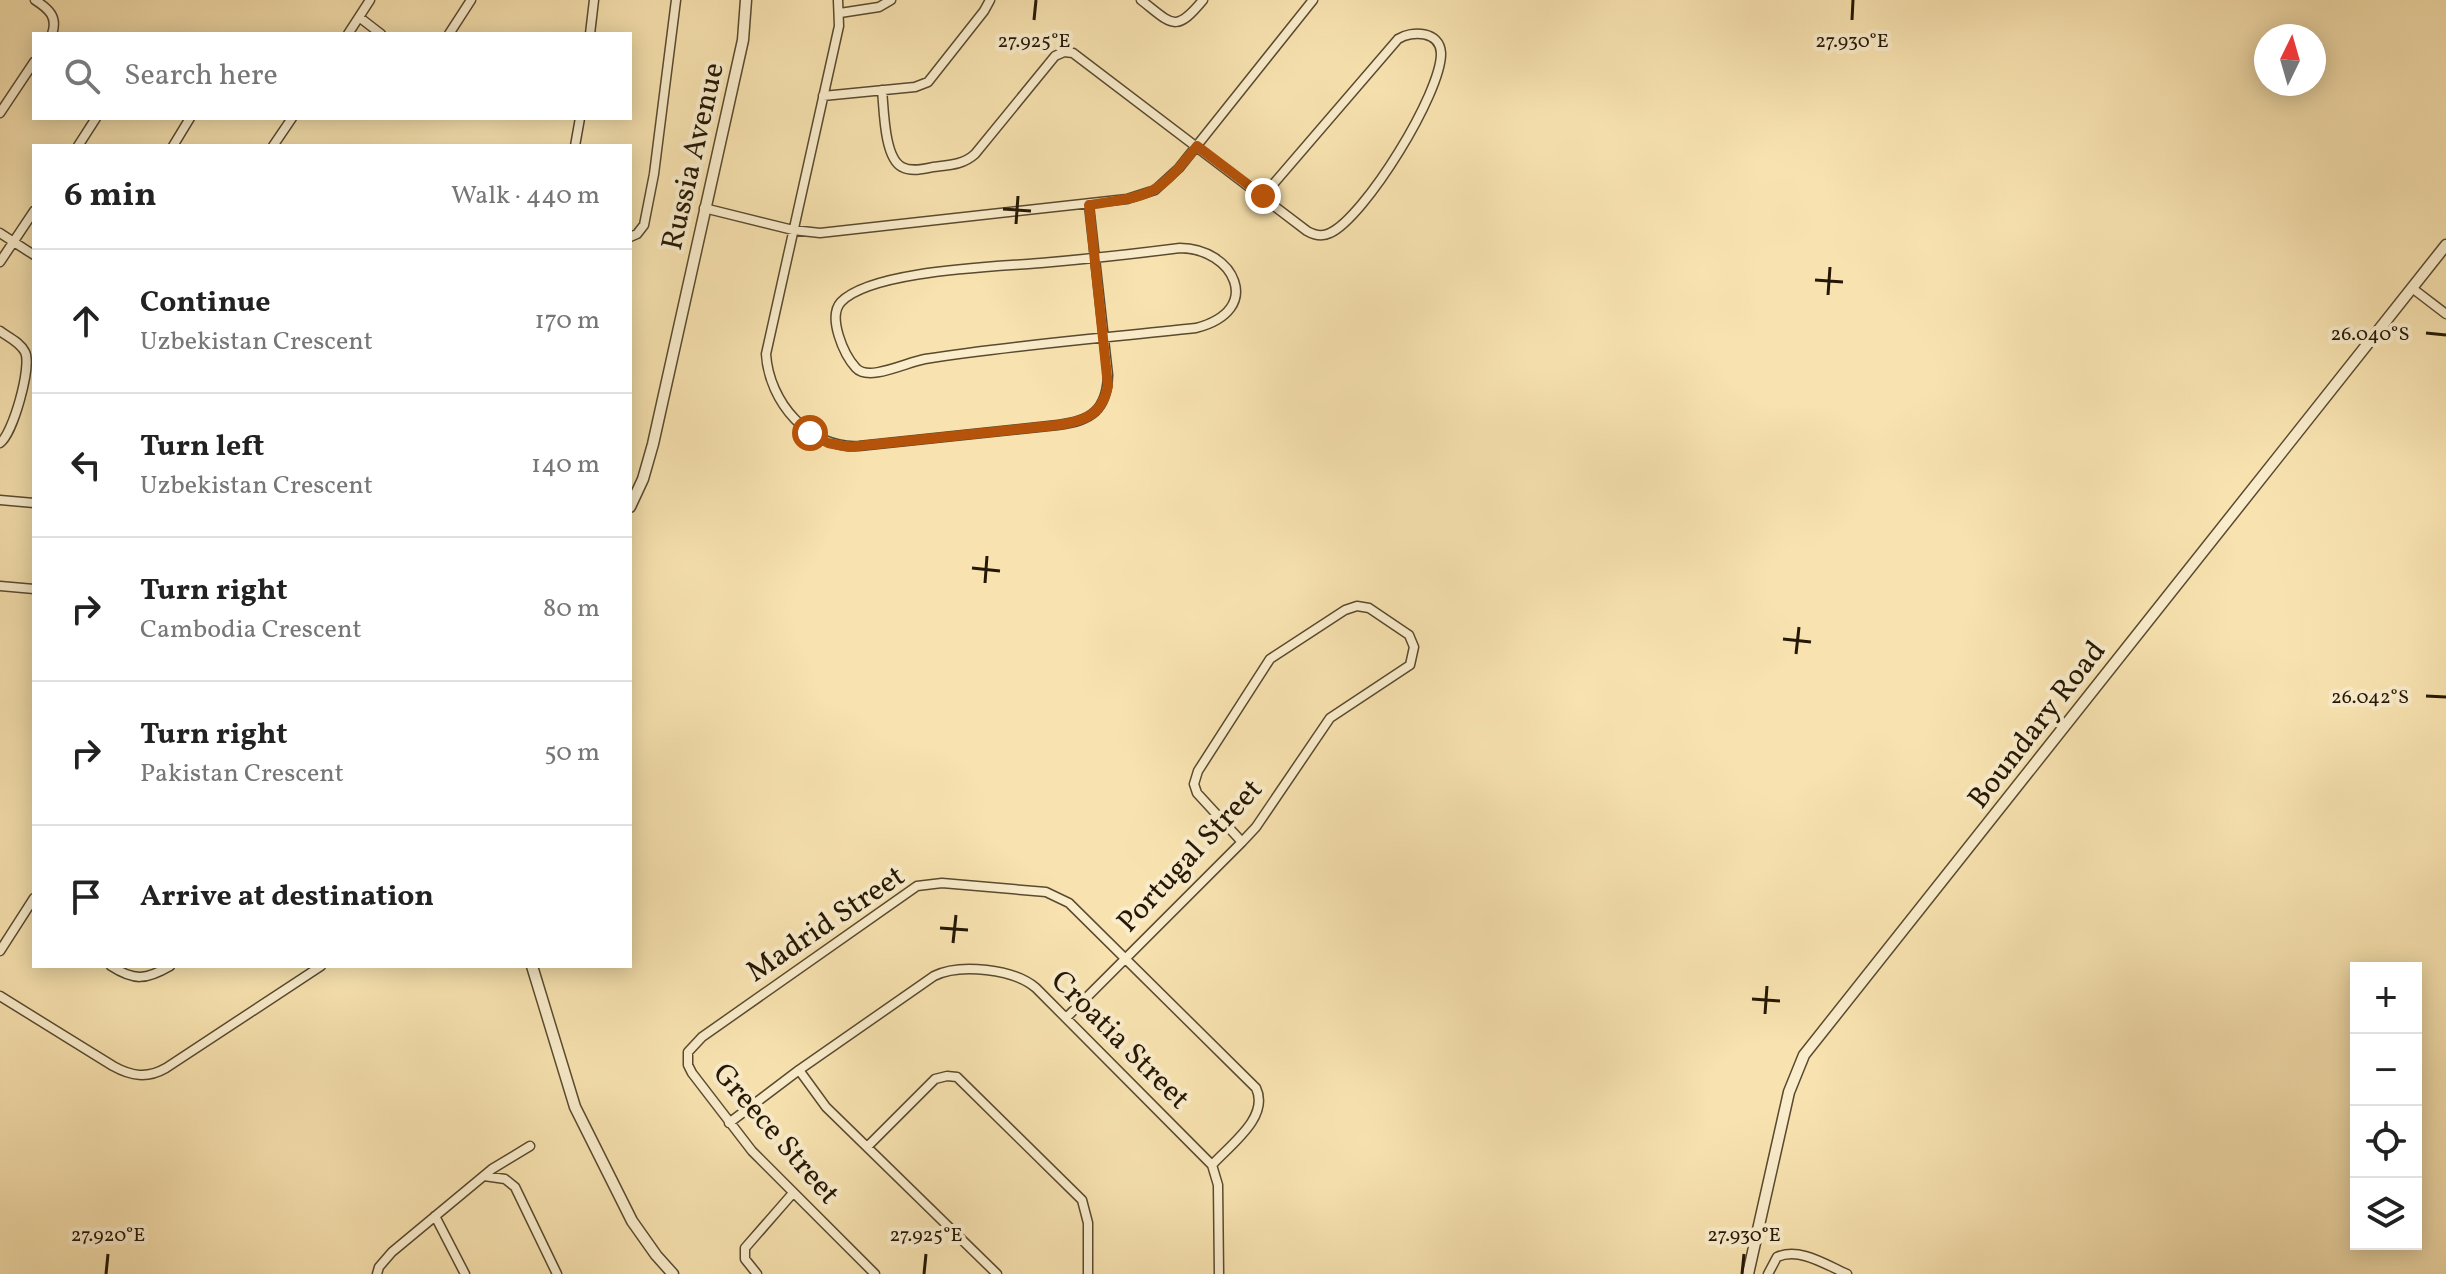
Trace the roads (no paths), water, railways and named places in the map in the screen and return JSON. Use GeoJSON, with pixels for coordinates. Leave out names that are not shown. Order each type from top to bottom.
{"type":"FeatureCollection","features":[{"type":"Feature","properties":{"kind":"street"},"geometry":{"type":"LineString","coordinates":[[35,0],[51,13],[52,32]]}},
{"type":"Feature","properties":{"kind":"street"},"geometry":{"type":"LineString","coordinates":[[349,32],[370,0]]}},
{"type":"Feature","properties":{"kind":"street"},"geometry":{"type":"LineString","coordinates":[[450,32],[471,0]]}},
{"type":"Feature","properties":{"kind":"street"},"geometry":{"type":"LineString","coordinates":[[590,32],[594,0]]}},
{"type":"Feature","properties":{"kind":"street"},"geometry":{"type":"LineString","coordinates":[[632,236],[644,225],[655,165],[676,0]]}},
{"type":"Feature","properties":{"kind":"street","name":"Russia Avenue"},"geometry":{"type":"LineString","coordinates":[[632,502],[649,461],[743,40],[746,0]]}},
{"type":"Feature","properties":{"kind":"street"},"geometry":{"type":"LineString","coordinates":[[838,0],[840,13],[823,96],[768,337],[769,379],[785,408],[810,433],[838,446],[859,446],[1058,425],[1082,419],[1099,409],[1105,398],[1108,375],[1089,205]]}},
{"type":"Feature","properties":{"kind":"street"},"geometry":{"type":"LineString","coordinates":[[840,13],[879,7],[891,0]]}},
{"type":"Feature","properties":{"kind":"street"},"geometry":{"type":"LineString","coordinates":[[823,96],[915,87],[928,82],[990,0]]}},
{"type":"Feature","properties":{"kind":"street"},"geometry":{"type":"LineString","coordinates":[[1141,0],[1165,19],[1176,23],[1186,19],[1203,0]]}},
{"type":"Feature","properties":{"kind":"street"},"geometry":{"type":"LineString","coordinates":[[704,208],[793,230],[831,232],[1089,205],[1127,199],[1155,190],[1170,178],[1197,146],[1313,0]]}},
{"type":"Feature","properties":{"kind":"street"},"geometry":{"type":"LineString","coordinates":[[359,17],[378,32]]}},
{"type":"Feature","properties":{"kind":"street"},"geometry":{"type":"LineString","coordinates":[[882,90],[889,150],[896,163],[910,169],[958,164],[971,158],[1049,62],[1064,52],[1078,55],[1312,234],[1328,235],[1363,202],[1415,125],[1439,62],[1441,51],[1437,42],[1427,35],[1415,33],[1398,39],[1263,196]]}},
{"type":"Feature","properties":{"kind":"street"},"geometry":{"type":"LineString","coordinates":[[0,113],[32,65]]}},
{"type":"Feature","properties":{"kind":"street"},"geometry":{"type":"LineString","coordinates":[[79,144],[95,120]]}},
{"type":"Feature","properties":{"kind":"street"},"geometry":{"type":"LineString","coordinates":[[174,144],[189,120]]}},
{"type":"Feature","properties":{"kind":"street"},"geometry":{"type":"LineString","coordinates":[[274,144],[291,120]]}},
{"type":"Feature","properties":{"kind":"street"},"geometry":{"type":"LineString","coordinates":[[575,144],[580,120]]}},
{"type":"Feature","properties":{"kind":"street"},"geometry":{"type":"LineString","coordinates":[[0,262],[32,214]]}},
{"type":"Feature","properties":{"kind":"street"},"geometry":{"type":"LineString","coordinates":[[0,233],[32,254]]}},
{"type":"Feature","properties":{"kind":"street","name":"Boundary Road"},"geometry":{"type":"LineString","coordinates":[[1748,1274],[1789,1092],[1804,1055],[2446,245]]}},
{"type":"Feature","properties":{"kind":"street"},"geometry":{"type":"LineString","coordinates":[[1192,248],[1208,254],[1233,279],[1236,291],[1231,309],[1209,324],[935,357],[867,374],[854,365],[838,332],[835,319],[842,300],[881,282],[1095,257],[1192,248]]}},
{"type":"Feature","properties":{"kind":"street"},"geometry":{"type":"LineString","coordinates":[[2412,288],[2446,314]]}},
{"type":"Feature","properties":{"kind":"street"},"geometry":{"type":"LineString","coordinates":[[0,331],[21,346],[27,359],[13,425],[0,443]]}},
{"type":"Feature","properties":{"kind":"street"},"geometry":{"type":"LineString","coordinates":[[0,500],[32,503]]}},
{"type":"Feature","properties":{"kind":"street"},"geometry":{"type":"LineString","coordinates":[[0,586],[32,589]]}},
{"type":"Feature","properties":{"kind":"street","name":"Portugal Street"},"geometry":{"type":"LineString","coordinates":[[1066,1018],[1242,842],[1268,812],[1330,718],[1404,670],[1412,660],[1413,642],[1409,635],[1373,609],[1364,606],[1345,610],[1270,659],[1198,771],[1195,781],[1201,798],[1242,842]]}},
{"type":"Feature","properties":{"kind":"street","name":"Madrid Street"},"geometry":{"type":"LineString","coordinates":[[688,1052],[702,1037],[905,892],[923,885],[942,883],[1053,894],[1069,903],[1259,1093],[1261,1106],[1256,1116],[1212,1165]]}},
{"type":"Feature","properties":{"kind":"street"},"geometry":{"type":"LineString","coordinates":[[0,951],[32,901]]}},
{"type":"Feature","properties":{"kind":"street"},"geometry":{"type":"LineString","coordinates":[[25,912],[32,916]]}},
{"type":"Feature","properties":{"kind":"street"},"geometry":{"type":"LineString","coordinates":[[114,968],[139,979],[154,976],[167,968]]}},
{"type":"Feature","properties":{"kind":"street"},"geometry":{"type":"LineString","coordinates":[[298,981],[300,968]]}},
{"type":"Feature","properties":{"kind":"street"},"geometry":{"type":"LineString","coordinates":[[0,996],[113,1066],[142,1076],[166,1068],[318,968]]}},
{"type":"Feature","properties":{"kind":"street"},"geometry":{"type":"LineString","coordinates":[[533,968],[575,1107],[632,1221],[673,1274]]}},
{"type":"Feature","properties":{"kind":"street","name":"Croatia Street"},"geometry":{"type":"LineString","coordinates":[[729,1123],[927,979],[948,970],[1005,973],[1030,983],[1212,1165]]}},
{"type":"Feature","properties":{"kind":"street","name":"Greece Street"},"geometry":{"type":"LineString","coordinates":[[688,1052],[688,1065],[692,1073],[729,1123],[793,1193],[875,1274]]}},
{"type":"Feature","properties":{"kind":"street"},"geometry":{"type":"LineString","coordinates":[[799,1070],[826,1107],[997,1274]]}},
{"type":"Feature","properties":{"kind":"street"},"geometry":{"type":"LineString","coordinates":[[867,1147],[935,1079],[957,1077],[1082,1200],[1088,1223],[1088,1274]]}},
{"type":"Feature","properties":{"kind":"street"},"geometry":{"type":"LineString","coordinates":[[377,1274],[388,1256],[435,1216],[484,1176],[530,1146]]}},
{"type":"Feature","properties":{"kind":"street"},"geometry":{"type":"LineString","coordinates":[[1212,1165],[1218,1185],[1219,1274]]}},
{"type":"Feature","properties":{"kind":"street"},"geometry":{"type":"LineString","coordinates":[[484,1176],[505,1179],[515,1187],[557,1274]]}},
{"type":"Feature","properties":{"kind":"street"},"geometry":{"type":"LineString","coordinates":[[757,1274],[745,1259],[745,1248],[793,1193]]}},
{"type":"Feature","properties":{"kind":"street"},"geometry":{"type":"LineString","coordinates":[[435,1216],[465,1274]]}},
{"type":"Feature","properties":{"kind":"street"},"geometry":{"type":"LineString","coordinates":[[1768,1274],[1777,1257],[1791,1253],[1847,1274]]}}]}
